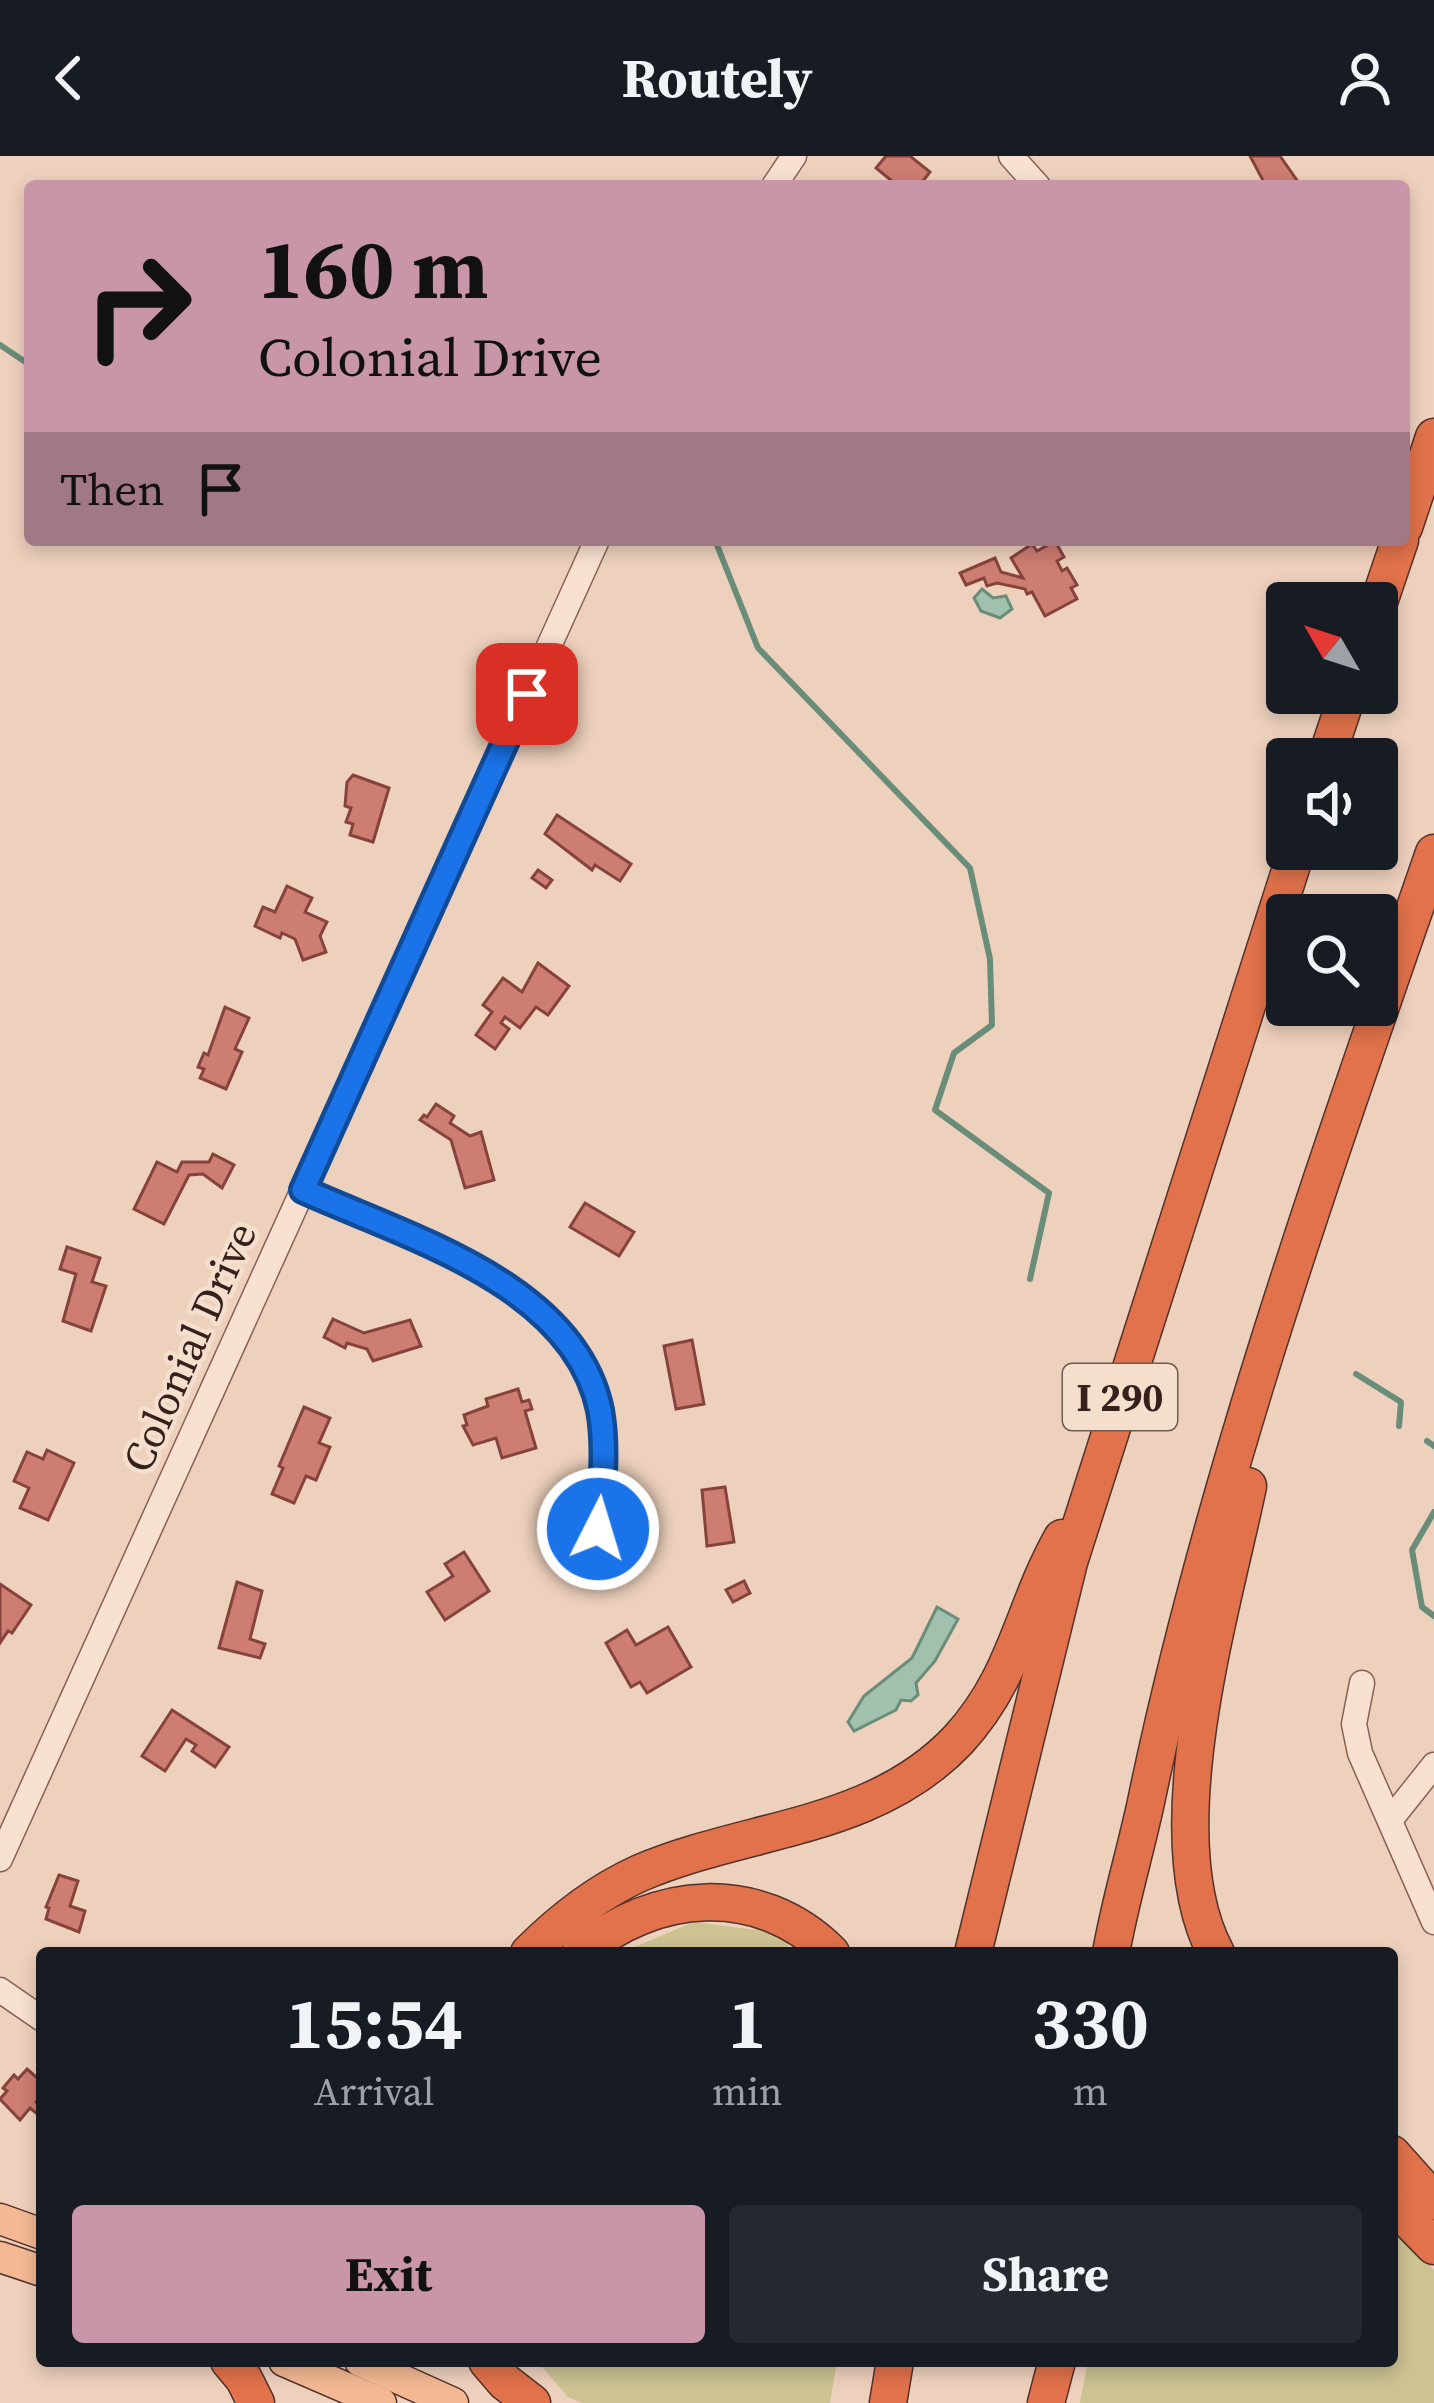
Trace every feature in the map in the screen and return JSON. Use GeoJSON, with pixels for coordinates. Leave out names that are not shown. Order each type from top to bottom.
{"type":"FeatureCollection","features":[{"type":"Feature","properties":{"kind":"highway"},"geometry":{"type":"LineString","coordinates":[[1410,509],[1434,437]]}},
{"type":"Feature","properties":{"kind":"highway"},"geometry":{"type":"LineString","coordinates":[[1386,582],[1398,546]]}},
{"type":"Feature","properties":{"kind":"highway","name":"I 290"},"geometry":{"type":"LineString","coordinates":[[1112,1947],[1169,1687],[1238,1443],[1306,1223],[1434,854]]}},
{"type":"Feature","properties":{"kind":"highway","name":"I 290"},"geometry":{"type":"LineString","coordinates":[[974,1947],[1024,1737],[1093,1483],[1290,870]]}},
{"type":"Feature","properties":{"kind":"highway"},"geometry":{"type":"LineString","coordinates":[[1213,1947],[1192,1876],[1193,1787],[1210,1663],[1279,1367],[1286,1296]]}},
{"type":"Feature","properties":{"kind":"highway"},"geometry":{"type":"LineString","coordinates":[[536,1947],[575,1913],[639,1874],[860,1806],[904,1784],[938,1759],[974,1721],[1008,1671],[1038,1581],[1093,1483]]}},
{"type":"Feature","properties":{"kind":"highway"},"geometry":{"type":"LineString","coordinates":[[589,1947],[637,1915],[660,1907],[709,1904],[779,1916],[825,1947]]}},
{"type":"Feature","properties":{"kind":"highway"},"geometry":{"type":"LineString","coordinates":[[1398,2161],[1434,2201]]}},
{"type":"Feature","properties":{"kind":"highway"},"geometry":{"type":"LineString","coordinates":[[1398,2209],[1434,2246]]}},
{"type":"Feature","properties":{"kind":"highway"},"geometry":{"type":"LineString","coordinates":[[234,2367],[256,2403]]}},
{"type":"Feature","properties":{"kind":"highway"},"geometry":{"type":"LineString","coordinates":[[492,2367],[532,2403]]}},
{"type":"Feature","properties":{"kind":"highway"},"geometry":{"type":"LineString","coordinates":[[867,2403],[870,2367]]}},
{"type":"Feature","properties":{"kind":"highway"},"geometry":{"type":"LineString","coordinates":[[888,2403],[894,2367]]}},
{"type":"Feature","properties":{"kind":"highway"},"geometry":{"type":"LineString","coordinates":[[1025,2403],[1031,2367]]}},
{"type":"Feature","properties":{"kind":"highway"},"geometry":{"type":"LineString","coordinates":[[1046,2403],[1055,2367]]}},
{"type":"Feature","properties":{"kind":"main road"},"geometry":{"type":"LineString","coordinates":[[0,2219],[36,2232]]}},
{"type":"Feature","properties":{"kind":"main road"},"geometry":{"type":"LineString","coordinates":[[0,2257],[36,2269]]}},
{"type":"Feature","properties":{"kind":"main road"},"geometry":{"type":"LineString","coordinates":[[298,2367],[381,2403]]}},
{"type":"Feature","properties":{"kind":"main road"},"geometry":{"type":"LineString","coordinates":[[372,2367],[453,2403]]}},
{"type":"Feature","properties":{"kind":"street"},"geometry":{"type":"LineString","coordinates":[[1011,156],[1033,180]]}},
{"type":"Feature","properties":{"kind":"street","name":"Colonial Drive"},"geometry":{"type":"LineString","coordinates":[[0,1858],[594,546]]}},
{"type":"Feature","properties":{"kind":"street"},"geometry":{"type":"LineString","coordinates":[[303,1190],[496,1279],[554,1323],[588,1371],[599,1409],[604,1449],[598,1529]]}},
{"type":"Feature","properties":{"kind":"street"},"geometry":{"type":"LineString","coordinates":[[1362,1683],[1354,1712],[1356,1738],[1434,1922]]}},
{"type":"Feature","properties":{"kind":"street"},"geometry":{"type":"LineString","coordinates":[[1391,1819],[1434,1765]]}},
{"type":"Feature","properties":{"kind":"street"},"geometry":{"type":"LineString","coordinates":[[0,1990],[36,2016]]}},
{"type":"Feature","properties":{"kind":"shaded area"},"geometry":{"type":"Polygon","coordinates":[[[982,589],[993,598],[1006,596],[1012,609],[1000,618],[981,611],[974,598],[982,589]]]}},
{"type":"Feature","properties":{"kind":"shaded area"},"geometry":{"type":"Polygon","coordinates":[[[937,1607],[958,1619],[935,1661],[916,1683],[918,1695],[911,1701],[901,1700],[896,1710],[854,1731],[848,1722],[864,1696],[912,1658],[937,1607]]]}},
{"type":"Feature","properties":{"kind":"shaded area"},"geometry":{"type":"Polygon","coordinates":[[[694,1922],[772,1932],[790,1947],[634,1947],[694,1922]]]}},
{"type":"Feature","properties":{"kind":"shaded area"},"geometry":{"type":"Polygon","coordinates":[[[1398,2233],[1434,2270],[1434,2403],[1080,2403],[1087,2367],[1398,2367],[1398,2233]]]}},
{"type":"Feature","properties":{"kind":"shaded area"},"geometry":{"type":"Polygon","coordinates":[[[542,2367],[836,2367],[830,2403],[582,2403],[568,2397],[542,2367]]]}},
{"type":"Feature","properties":{"kind":"building"},"geometry":{"type":"Polygon","coordinates":[[[886,156],[910,156],[930,172],[924,180],[891,180],[876,168],[886,156]]]}},
{"type":"Feature","properties":{"kind":"building"},"geometry":{"type":"Polygon","coordinates":[[[1250,156],[1280,156],[1297,180],[1263,180],[1250,156]]]}},
{"type":"Feature","properties":{"kind":"building"},"geometry":{"type":"Polygon","coordinates":[[[1029,546],[1037,551],[1058,546],[1064,557],[1057,561],[1077,585],[1071,588],[1077,599],[1045,616],[1032,592],[997,583],[987,586],[984,578],[966,585],[960,573],[995,558],[1001,572],[1023,578],[1011,558],[1029,546]]]}},
{"type":"Feature","properties":{"kind":"building"},"geometry":{"type":"Polygon","coordinates":[[[353,775],[389,788],[373,842],[350,835],[353,824],[346,822],[351,808],[345,806],[347,782],[353,775]]]}},
{"type":"Feature","properties":{"kind":"building"},"geometry":{"type":"Polygon","coordinates":[[[557,815],[631,864],[620,881],[595,865],[592,870],[545,834],[557,815]]]}},
{"type":"Feature","properties":{"kind":"building"},"geometry":{"type":"Polygon","coordinates":[[[538,870],[552,880],[546,888],[532,878],[538,870]]]}},
{"type":"Feature","properties":{"kind":"building"},"geometry":{"type":"Polygon","coordinates":[[[287,886],[312,898],[305,912],[327,922],[320,936],[326,952],[303,960],[295,939],[282,933],[280,938],[255,926],[263,907],[275,912],[287,886]]]}},
{"type":"Feature","properties":{"kind":"building"},"geometry":{"type":"Polygon","coordinates":[[[538,963],[569,986],[548,1015],[536,1007],[520,1028],[505,1017],[501,1023],[509,1029],[495,1049],[476,1035],[492,1012],[483,1005],[503,978],[522,992],[538,963]]]}},
{"type":"Feature","properties":{"kind":"building"},"geometry":{"type":"Polygon","coordinates":[[[225,1007],[249,1018],[235,1049],[242,1052],[226,1089],[200,1078],[204,1069],[198,1067],[204,1053],[208,1055],[225,1007]]]}},
{"type":"Feature","properties":{"kind":"building"},"geometry":{"type":"Polygon","coordinates":[[[436,1104],[454,1116],[450,1123],[470,1136],[481,1132],[494,1180],[465,1188],[451,1140],[420,1120],[436,1104]]]}},
{"type":"Feature","properties":{"kind":"building"},"geometry":{"type":"Polygon","coordinates":[[[213,1154],[234,1165],[222,1188],[203,1174],[189,1175],[164,1224],[134,1209],[157,1162],[177,1172],[182,1162],[209,1162],[213,1154]]]}},
{"type":"Feature","properties":{"kind":"building"},"geometry":{"type":"Polygon","coordinates":[[[585,1203],[634,1232],[619,1256],[570,1227],[585,1203]]]}},
{"type":"Feature","properties":{"kind":"building"},"geometry":{"type":"Polygon","coordinates":[[[67,1247],[100,1258],[92,1282],[106,1286],[91,1331],[63,1321],[76,1274],[60,1269],[67,1247]]]}},
{"type":"Feature","properties":{"kind":"building"},"geometry":{"type":"Polygon","coordinates":[[[333,1319],[364,1333],[410,1320],[421,1346],[373,1361],[367,1349],[347,1343],[345,1348],[324,1337],[333,1319]]]}},
{"type":"Feature","properties":{"kind":"building"},"geometry":{"type":"Polygon","coordinates":[[[692,1340],[704,1404],[676,1409],[664,1346],[692,1340]]]}},
{"type":"Feature","properties":{"kind":"building"},"geometry":{"type":"Polygon","coordinates":[[[518,1389],[522,1402],[529,1400],[532,1409],[525,1411],[536,1448],[502,1458],[496,1438],[473,1445],[463,1426],[467,1425],[464,1415],[488,1406],[486,1399],[518,1389]]]}},
{"type":"Feature","properties":{"kind":"building"},"geometry":{"type":"Polygon","coordinates":[[[304,1407],[330,1418],[319,1443],[330,1447],[316,1480],[306,1476],[294,1503],[272,1494],[304,1407]]]}},
{"type":"Feature","properties":{"kind":"building"},"geometry":{"type":"Polygon","coordinates":[[[47,1450],[74,1463],[48,1520],[20,1508],[29,1488],[14,1481],[27,1452],[43,1459],[47,1450]]]}},
{"type":"Feature","properties":{"kind":"building"},"geometry":{"type":"Polygon","coordinates":[[[725,1487],[734,1542],[707,1546],[702,1490],[725,1487]]]}},
{"type":"Feature","properties":{"kind":"building"},"geometry":{"type":"Polygon","coordinates":[[[464,1552],[489,1591],[445,1620],[427,1592],[453,1576],[445,1564],[464,1552]]]}},
{"type":"Feature","properties":{"kind":"building"},"geometry":{"type":"Polygon","coordinates":[[[744,1581],[750,1593],[733,1602],[726,1590],[744,1581]]]}},
{"type":"Feature","properties":{"kind":"building"},"geometry":{"type":"Polygon","coordinates":[[[237,1582],[262,1591],[250,1639],[265,1644],[260,1658],[219,1648],[237,1582]]]}},
{"type":"Feature","properties":{"kind":"building"},"geometry":{"type":"Polygon","coordinates":[[[0,1584],[31,1605],[0,1643],[0,1584]]]}},
{"type":"Feature","properties":{"kind":"building"},"geometry":{"type":"Polygon","coordinates":[[[668,1627],[691,1667],[647,1693],[640,1682],[631,1687],[606,1643],[627,1630],[636,1645],[668,1627]]]}},
{"type":"Feature","properties":{"kind":"building"},"geometry":{"type":"Polygon","coordinates":[[[172,1710],[229,1747],[215,1767],[192,1751],[196,1745],[186,1739],[165,1771],[142,1756],[172,1710]]]}},
{"type":"Feature","properties":{"kind":"building"},"geometry":{"type":"Polygon","coordinates":[[[59,1875],[78,1881],[70,1906],[85,1911],[79,1932],[46,1919],[59,1875]]]}},
{"type":"Feature","properties":{"kind":"building"},"geometry":{"type":"Polygon","coordinates":[[[27,2069],[36,2077],[36,2113],[30,2108],[20,2120],[0,2099],[14,2075],[18,2079],[27,2069]]]}},
{"type":"Feature","properties":{"kind":"waterway"},"geometry":{"type":"LineString","coordinates":[[0,345],[24,361]]}},
{"type":"Feature","properties":{"kind":"waterway"},"geometry":{"type":"LineString","coordinates":[[717,546],[758,648],[970,868],[990,959],[992,1025],[954,1053],[935,1110],[1049,1193],[1030,1279]]}},
{"type":"Feature","properties":{"kind":"waterway"},"geometry":{"type":"LineString","coordinates":[[1356,1374],[1401,1402],[1399,1426]]}},
{"type":"Feature","properties":{"kind":"waterway"},"geometry":{"type":"LineString","coordinates":[[1427,1441],[1434,1446]]}},
{"type":"Feature","properties":{"kind":"waterway"},"geometry":{"type":"LineString","coordinates":[[1434,1512],[1412,1550],[1422,1607],[1434,1616]]}},
{"type":"Feature","properties":{"kind":"route"},"geometry":{"type":"LineString","coordinates":[[527,694],[303,1190],[496,1279],[554,1323],[578,1354],[595,1390],[604,1449],[598,1529]]}}]}
